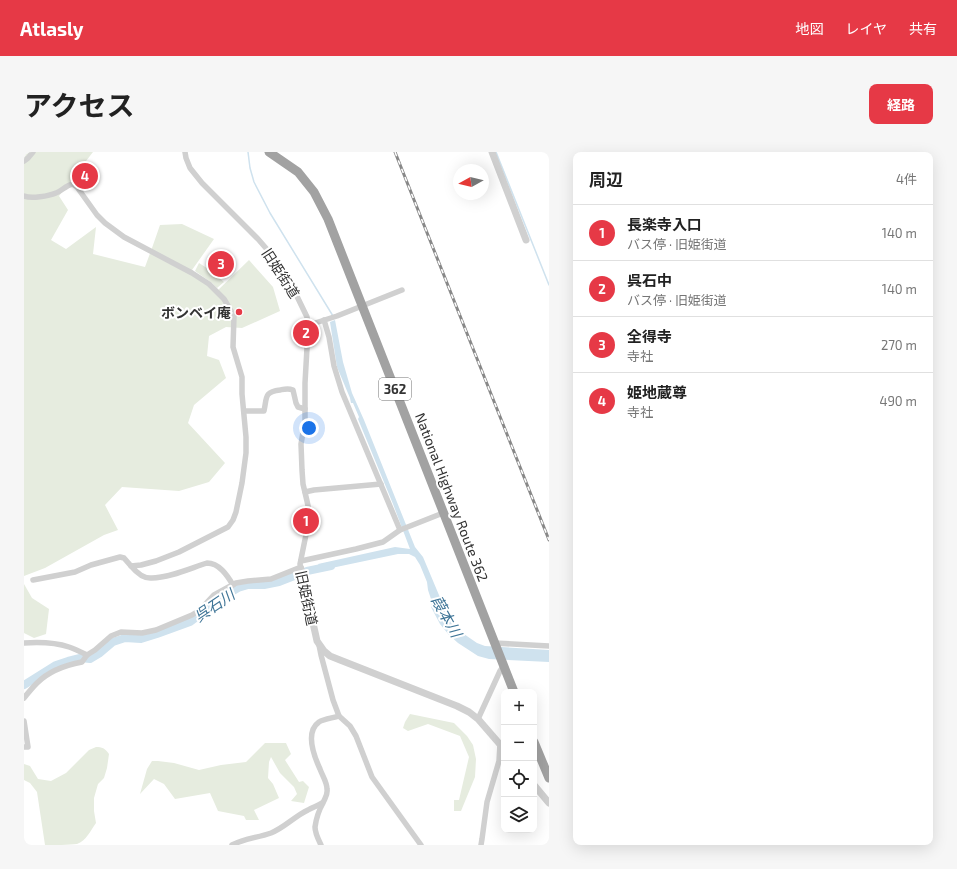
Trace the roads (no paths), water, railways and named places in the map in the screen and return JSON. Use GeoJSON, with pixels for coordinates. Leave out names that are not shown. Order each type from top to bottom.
{"type":"FeatureCollection","features":[{"type":"Feature","properties":{"kind":"highway","name":"National Highway Route 362"},"geometry":{"type":"LineString","coordinates":[[269,152],[298,172],[314,192],[328,219],[513,689]]}},
{"type":"Feature","properties":{"kind":"highway"},"geometry":{"type":"LineString","coordinates":[[537,749],[549,778]]}},
{"type":"Feature","properties":{"kind":"street"},"geometry":{"type":"LineString","coordinates":[[24,161],[33,152]]}},
{"type":"Feature","properties":{"kind":"street","name":"旧姫街道"},"geometry":{"type":"LineString","coordinates":[[185,152],[190,168],[202,183],[271,254],[292,286],[306,314],[309,332],[305,383],[305,421],[301,444],[302,470],[310,515],[300,564],[316,638],[333,700],[339,716],[350,726],[356,736],[372,777],[418,844]]}},
{"type":"Feature","properties":{"kind":"street"},"geometry":{"type":"LineString","coordinates":[[492,152],[526,240]]}},
{"type":"Feature","properties":{"kind":"street"},"geometry":{"type":"LineString","coordinates":[[24,196],[27,198],[39,197],[57,193],[68,185],[73,184],[105,223],[124,237],[192,273],[209,284],[224,299],[234,316],[233,347],[242,377],[246,453],[244,474],[233,520],[228,527],[179,552],[156,562],[131,566]]}},
{"type":"Feature","properties":{"kind":"street"},"geometry":{"type":"LineString","coordinates":[[309,325],[402,290]]}},
{"type":"Feature","properties":{"kind":"street"},"geometry":{"type":"LineString","coordinates":[[325,320],[334,366],[342,392],[400,530]]}},
{"type":"Feature","properties":{"kind":"street"},"geometry":{"type":"LineString","coordinates":[[244,411],[264,411],[267,395],[271,391],[288,388],[293,390],[298,407],[305,409]]}},
{"type":"Feature","properties":{"kind":"street"},"geometry":{"type":"LineString","coordinates":[[305,492],[380,484]]}},
{"type":"Feature","properties":{"kind":"street"},"geometry":{"type":"LineString","coordinates":[[301,561],[383,542],[400,530],[443,513]]}},
{"type":"Feature","properties":{"kind":"street"},"geometry":{"type":"LineString","coordinates":[[33,580],[75,572],[91,565],[120,557],[124,558],[139,574],[151,579],[168,576],[207,563],[212,563],[222,570],[233,585]]}},
{"type":"Feature","properties":{"kind":"street"},"geometry":{"type":"LineString","coordinates":[[24,698],[37,683],[54,670],[82,662],[86,655],[95,650],[111,636],[121,632],[142,633],[156,630],[192,615],[200,610],[214,595],[233,585],[248,581],[271,579],[302,571]]}},
{"type":"Feature","properties":{"kind":"street"},"geometry":{"type":"LineString","coordinates":[[24,643],[57,644],[69,647],[86,655]]}},
{"type":"Feature","properties":{"kind":"street"},"geometry":{"type":"LineString","coordinates":[[495,643],[549,646]]}},
{"type":"Feature","properties":{"kind":"street"},"geometry":{"type":"LineString","coordinates":[[319,645],[330,656],[469,712],[478,719],[501,745]]}},
{"type":"Feature","properties":{"kind":"street"},"geometry":{"type":"LineString","coordinates":[[478,719],[503,665]]}},
{"type":"Feature","properties":{"kind":"street"},"geometry":{"type":"LineString","coordinates":[[232,845],[246,839],[272,833],[308,810],[322,803],[326,798],[327,788],[326,781],[314,755],[312,743],[313,728],[322,720],[339,716]]}},
{"type":"Feature","properties":{"kind":"street"},"geometry":{"type":"LineString","coordinates":[[24,721],[28,746],[24,747]]}},
{"type":"Feature","properties":{"kind":"street"},"geometry":{"type":"LineString","coordinates":[[481,845],[487,802],[501,751]]}},
{"type":"Feature","properties":{"kind":"street"},"geometry":{"type":"LineString","coordinates":[[537,789],[549,803]]}},
{"type":"Feature","properties":{"kind":"street"},"geometry":{"type":"LineString","coordinates":[[320,845],[315,827],[322,803]]}},
{"type":"Feature","properties":{"kind":"water","name":"葭本川"},"geometry":{"type":"Polygon","coordinates":[[[335,320],[343,362],[352,393],[415,547],[423,557],[452,622],[461,632],[477,643],[485,646],[549,650],[549,662],[489,659],[478,656],[458,643],[440,624],[431,607],[432,602],[427,582],[420,565],[415,557],[409,554],[398,554],[322,570],[318,564],[395,547],[410,549],[358,419],[359,417],[353,403],[351,403],[337,367],[330,322],[335,320]]]}},
{"type":"Feature","properties":{"kind":"waterway"},"geometry":{"type":"LineString","coordinates":[[248,152],[254,182],[270,213],[333,316]]}},
{"type":"Feature","properties":{"kind":"waterway"},"geometry":{"type":"LineString","coordinates":[[496,152],[549,285]]}},
{"type":"Feature","properties":{"kind":"waterway","name":"呉石川"},"geometry":{"type":"LineString","coordinates":[[24,685],[56,665],[80,658],[90,659],[113,642],[125,638],[141,639],[190,622],[211,604],[238,588],[248,585],[264,585],[279,582],[307,571],[331,566]]}},
{"type":"Feature","properties":{"kind":"railway"},"geometry":{"type":"LineString","coordinates":[[395,152],[549,540]]}},
{"type":"Feature","properties":{"kind":"place","name":"姫地蔵尊"},"geometry":{"type":"Point","coordinates":[85,176]}},
{"type":"Feature","properties":{"kind":"place","name":"全得寺"},"geometry":{"type":"Point","coordinates":[221,264]}},
{"type":"Feature","properties":{"kind":"place","name":"ボンベイ庵"},"geometry":{"type":"Point","coordinates":[239,312]}},
{"type":"Feature","properties":{"kind":"place","name":"呉石中"},"geometry":{"type":"Point","coordinates":[306,333]}},
{"type":"Feature","properties":{"kind":"place","name":"長楽寺入口"},"geometry":{"type":"Point","coordinates":[306,521]}}]}
